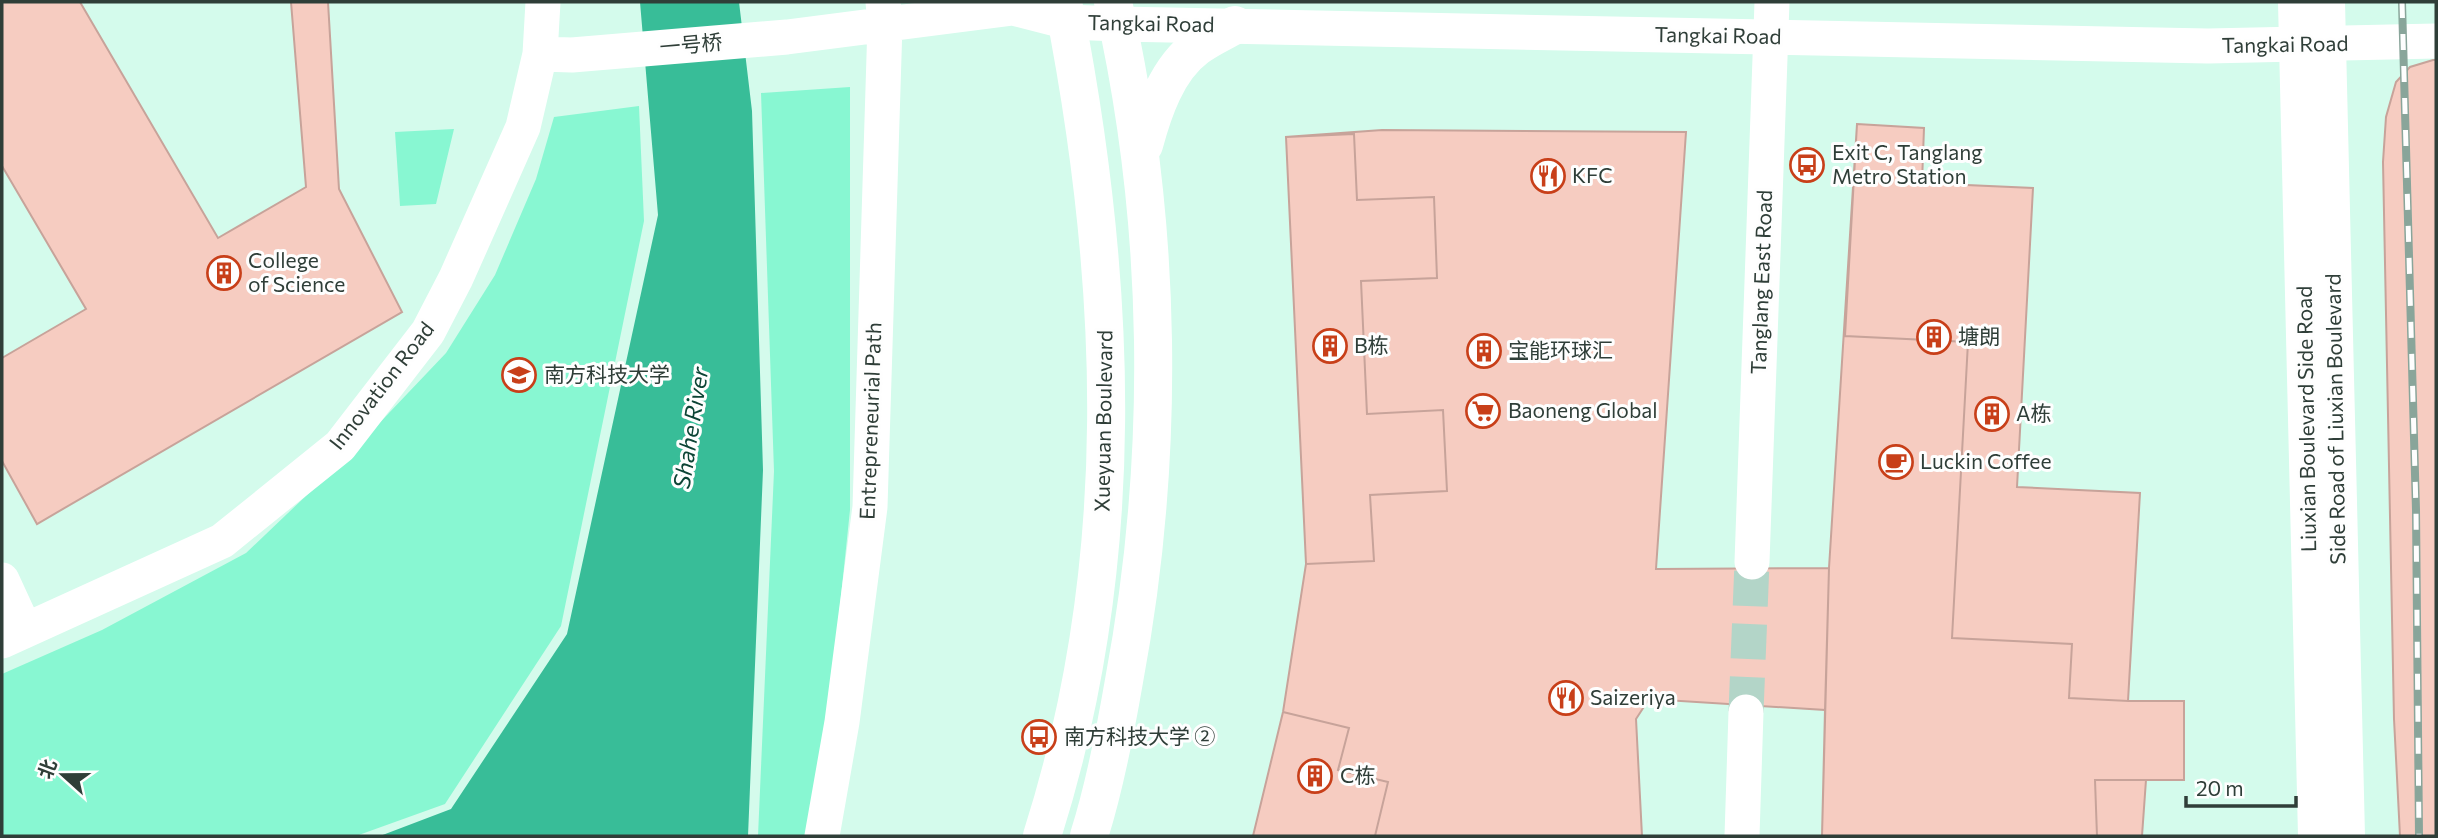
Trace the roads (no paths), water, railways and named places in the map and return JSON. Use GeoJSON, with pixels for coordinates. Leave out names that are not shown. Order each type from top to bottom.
{"type":"FeatureCollection","features":[{"type":"Feature","properties":{"kind":"main road","name":"Liuxian Boulevard Side Road"},"geometry":{"type":"LineString","coordinates":[[2297,2],[2312,44],[2317,836]]}},
{"type":"Feature","properties":{"kind":"main road","name":"Side Road of Liuxian Boulevard"},"geometry":{"type":"LineString","coordinates":[[2326,2],[2312,44],[2346,836]]}},
{"type":"Feature","properties":{"kind":"main road","name":"Xueyuan Boulevard"},"geometry":{"type":"LineString","coordinates":[[1042,836],[1075,718],[1089,646],[1106,485],[1108,394],[1101,243],[1090,150],[1065,12]]}},
{"type":"Feature","properties":{"kind":"main road","name":"Xueyuan Boulevard"},"geometry":{"type":"LineString","coordinates":[[1089,836],[1113,743],[1132,641],[1144,546],[1153,362],[1150,257],[1136,106],[1116,13]]}},
{"type":"Feature","properties":{"kind":"main road"},"geometry":{"type":"LineString","coordinates":[[1141,154],[1151,118],[1170,79],[1196,47],[1235,25]]}},
{"type":"Feature","properties":{"kind":"street","name":"Innovation Road"},"geometry":{"type":"LineString","coordinates":[[13,636],[222,541],[340,446],[428,332],[456,278],[556,54],[543,2]]}},
{"type":"Feature","properties":{"kind":"street","name":"Tanglang East Road"},"geometry":{"type":"LineString","coordinates":[[1752,562],[1772,2]]}},
{"type":"Feature","properties":{"kind":"street","name":"一号桥"},"geometry":{"type":"LineString","coordinates":[[556,54],[810,35],[884,13],[1017,5]]}},
{"type":"Feature","properties":{"kind":"street","name":"Tangkai Road"},"geometry":{"type":"LineString","coordinates":[[1017,5],[1065,12],[1116,13],[1235,25],[2208,47],[2436,41]]}},
{"type":"Feature","properties":{"kind":"street","name":"Entrepreneurial Path"},"geometry":{"type":"LineString","coordinates":[[822,836],[842,722],[870,507],[884,13]]}},
{"type":"Feature","properties":{"kind":"street"},"geometry":{"type":"LineString","coordinates":[[2,580],[13,636]]}},
{"type":"Feature","properties":{"kind":"street"},"geometry":{"type":"LineString","coordinates":[[1742,836],[1746,712]]}},
{"type":"Feature","properties":{"kind":"water","name":"Shahe River"},"geometry":{"type":"Polygon","coordinates":[[[640,2],[739,2],[752,111],[763,470],[748,836],[380,836],[451,809],[567,634],[658,215],[640,2]]]}},
{"type":"Feature","properties":{"kind":"tunnel"},"geometry":{"type":"LineString","coordinates":[[1746,712],[1752,562]]}},
{"type":"Feature","properties":{"kind":"railway"},"geometry":{"type":"LineString","coordinates":[[2402,2],[2416,510],[2419,836]]}},
{"type":"Feature","properties":{"kind":"place","name":"Exit C, Tanglang Metro Station"},"geometry":{"type":"Point","coordinates":[1807,165]}},
{"type":"Feature","properties":{"kind":"place","name":"KFC"},"geometry":{"type":"Point","coordinates":[1548,176]}},
{"type":"Feature","properties":{"kind":"place","name":"College of Science"},"geometry":{"type":"Point","coordinates":[224,273]}},
{"type":"Feature","properties":{"kind":"place","name":"塘朗"},"geometry":{"type":"Point","coordinates":[1934,337]}},
{"type":"Feature","properties":{"kind":"place","name":"B栋"},"geometry":{"type":"Point","coordinates":[1330,346]}},
{"type":"Feature","properties":{"kind":"place","name":"宝能环球汇"},"geometry":{"type":"Point","coordinates":[1484,351]}},
{"type":"Feature","properties":{"kind":"place","name":"南方科技大学"},"geometry":{"type":"Point","coordinates":[519,375]}},
{"type":"Feature","properties":{"kind":"place","name":"Baoneng Global"},"geometry":{"type":"Point","coordinates":[1483,411]}},
{"type":"Feature","properties":{"kind":"place","name":"A栋"},"geometry":{"type":"Point","coordinates":[1992,414]}},
{"type":"Feature","properties":{"kind":"place","name":"Luckin Coffee"},"geometry":{"type":"Point","coordinates":[1896,462]}},
{"type":"Feature","properties":{"kind":"place","name":"Saizeriya"},"geometry":{"type":"Point","coordinates":[1566,698]}},
{"type":"Feature","properties":{"kind":"place","name":"南方科技大学 ②"},"geometry":{"type":"Point","coordinates":[1039,737]}},
{"type":"Feature","properties":{"kind":"place","name":"C栋"},"geometry":{"type":"Point","coordinates":[1315,776]}}]}
